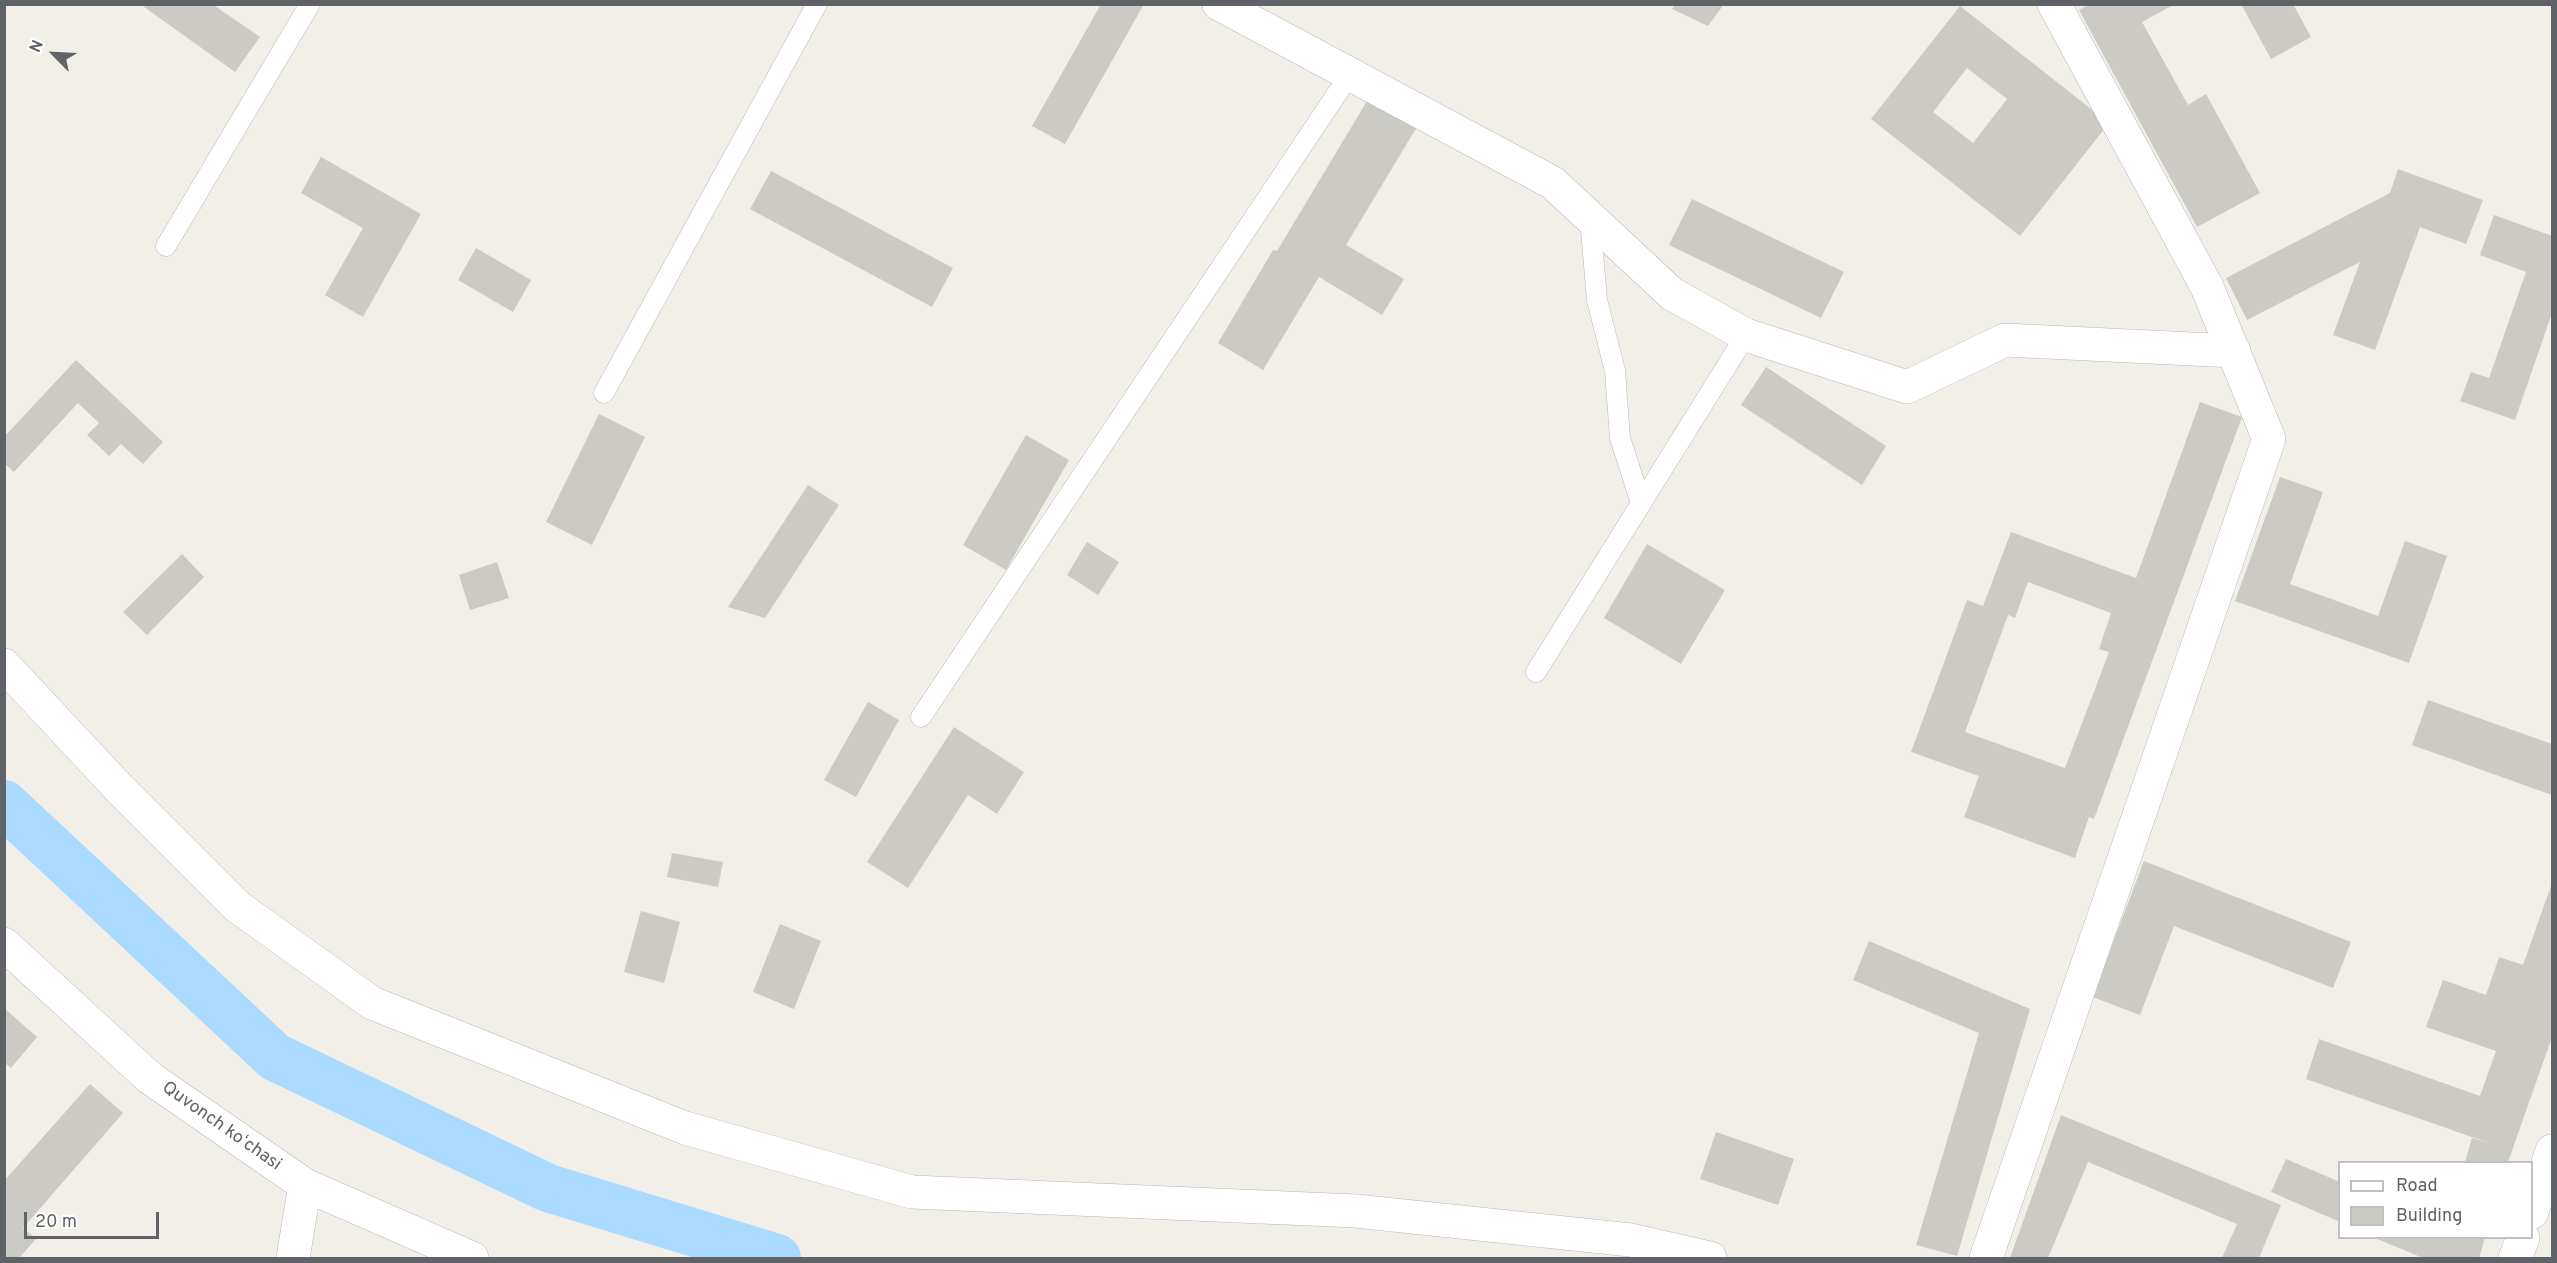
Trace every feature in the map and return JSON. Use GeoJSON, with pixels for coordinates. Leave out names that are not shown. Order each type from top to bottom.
{"type":"FeatureCollection","features":[{"type":"Feature","properties":{"kind":"street"},"geometry":{"type":"LineString","coordinates":[[1219,4],[1552,183],[1671,294],[1746,335],[1907,387],[2005,340],[2234,351]]}},
{"type":"Feature","properties":{"kind":"street"},"geometry":{"type":"LineString","coordinates":[[1986,1258],[2269,440],[2207,287],[2054,4]]}},
{"type":"Feature","properties":{"kind":"street"},"geometry":{"type":"LineString","coordinates":[[4,665],[118,787],[238,907],[372,1003],[685,1128],[912,1192],[1356,1211],[1631,1240],[1710,1258]]}},
{"type":"Feature","properties":{"kind":"street","name":"Quvonch koʻchasi"},"geometry":{"type":"LineString","coordinates":[[4,944],[150,1078],[305,1185],[472,1258]]}},
{"type":"Feature","properties":{"kind":"street"},"geometry":{"type":"LineString","coordinates":[[2533,1209],[2553,1151]]}},
{"type":"Feature","properties":{"kind":"street"},"geometry":{"type":"LineString","coordinates":[[293,1258],[305,1185]]}},
{"type":"Feature","properties":{"kind":"street"},"geometry":{"type":"LineString","coordinates":[[2515,1258],[2523,1239]]}},
{"type":"Feature","properties":{"kind":"lane"},"geometry":{"type":"LineString","coordinates":[[166,246],[310,4]]}},
{"type":"Feature","properties":{"kind":"lane"},"geometry":{"type":"LineString","coordinates":[[604,393],[817,4]]}},
{"type":"Feature","properties":{"kind":"lane"},"geometry":{"type":"LineString","coordinates":[[921,717],[1350,74]]}},
{"type":"Feature","properties":{"kind":"lane"},"geometry":{"type":"LineString","coordinates":[[1590,218],[1597,300],[1615,371],[1620,438],[1641,503]]}},
{"type":"Feature","properties":{"kind":"lane"},"geometry":{"type":"LineString","coordinates":[[1536,672],[1746,335]]}},
{"type":"Feature","properties":{"kind":"building"},"geometry":{"type":"Polygon","coordinates":[[[140,4],[212,4],[260,37],[235,72],[140,4]]]}},
{"type":"Feature","properties":{"kind":"building"},"geometry":{"type":"Polygon","coordinates":[[[1101,4],[1144,4],[1065,144],[1032,126],[1101,4]]]}},
{"type":"Feature","properties":{"kind":"building"},"geometry":{"type":"Polygon","coordinates":[[[1676,4],[1724,4],[1708,26],[1672,9],[1676,4]]]}},
{"type":"Feature","properties":{"kind":"building"},"geometry":{"type":"Polygon","coordinates":[[[2090,4],[2175,4],[2142,22],[2188,105],[2206,94],[2260,193],[2197,227],[2079,10],[2090,4]]]}},
{"type":"Feature","properties":{"kind":"building"},"geometry":{"type":"Polygon","coordinates":[[[2241,4],[2293,4],[2311,37],[2271,59],[2241,4]]]}},
{"type":"Feature","properties":{"kind":"building"},"geometry":{"type":"Polygon","coordinates":[[[1960,6],[2109,123],[2020,236],[1871,119],[1960,6]],[[1967,68],[1933,112],[1973,143],[2007,99],[1967,68]]]}},
{"type":"Feature","properties":{"kind":"building"},"geometry":{"type":"Polygon","coordinates":[[[1373,91],[1421,120],[1346,245],[1404,279],[1382,315],[1319,277],[1263,370],[1218,343],[1273,250],[1277,251],[1373,91]]]}},
{"type":"Feature","properties":{"kind":"building"},"geometry":{"type":"Polygon","coordinates":[[[321,157],[421,214],[363,317],[325,295],[363,228],[301,193],[321,157]]]}},
{"type":"Feature","properties":{"kind":"building"},"geometry":{"type":"Polygon","coordinates":[[[2398,169],[2483,200],[2466,244],[2420,227],[2375,350],[2333,335],[2360,262],[2247,320],[2226,278],[2390,193],[2398,169]]]}},
{"type":"Feature","properties":{"kind":"building"},"geometry":{"type":"Polygon","coordinates":[[[771,171],[953,268],[932,307],[750,209],[771,171]]]}},
{"type":"Feature","properties":{"kind":"building"},"geometry":{"type":"Polygon","coordinates":[[[1692,199],[1844,272],[1821,318],[1669,245],[1692,199]]]}},
{"type":"Feature","properties":{"kind":"building"},"geometry":{"type":"Polygon","coordinates":[[[2494,215],[2552,236],[2552,313],[2515,420],[2460,401],[2471,372],[2489,378],[2526,272],[2480,255],[2494,215]]]}},
{"type":"Feature","properties":{"kind":"building"},"geometry":{"type":"Polygon","coordinates":[[[476,248],[531,280],[513,312],[458,280],[476,248]]]}},
{"type":"Feature","properties":{"kind":"building"},"geometry":{"type":"Polygon","coordinates":[[[76,360],[163,442],[143,464],[121,444],[109,456],[87,435],[99,423],[78,403],[14,472],[4,463],[4,437],[76,360]]]}},
{"type":"Feature","properties":{"kind":"building"},"geometry":{"type":"Polygon","coordinates":[[[1766,367],[1886,446],[1862,485],[1741,405],[1766,367]]]}},
{"type":"Feature","properties":{"kind":"building"},"geometry":{"type":"Polygon","coordinates":[[[2200,402],[2242,417],[2094,819],[2089,817],[2075,858],[1964,817],[1979,776],[1911,752],[1967,600],[1983,606],[2011,532],[2136,578],[2200,402]],[[2028,582],[2015,618],[2008,615],[1965,732],[2065,768],[2109,652],[2099,649],[2111,613],[2028,582]]]}},
{"type":"Feature","properties":{"kind":"building"},"geometry":{"type":"Polygon","coordinates":[[[599,414],[645,437],[592,545],[546,522],[599,414]]]}},
{"type":"Feature","properties":{"kind":"building"},"geometry":{"type":"Polygon","coordinates":[[[1026,435],[1069,460],[1006,570],[963,545],[1026,435]]]}},
{"type":"Feature","properties":{"kind":"building"},"geometry":{"type":"Polygon","coordinates":[[[2280,477],[2323,492],[2290,584],[2378,616],[2405,541],[2447,556],[2409,663],[2235,601],[2280,477]]]}},
{"type":"Feature","properties":{"kind":"building"},"geometry":{"type":"Polygon","coordinates":[[[808,485],[839,505],[765,618],[728,607],[808,485]]]}},
{"type":"Feature","properties":{"kind":"building"},"geometry":{"type":"Polygon","coordinates":[[[1087,542],[1119,562],[1098,595],[1067,575],[1087,542]]]}},
{"type":"Feature","properties":{"kind":"building"},"geometry":{"type":"Polygon","coordinates":[[[1647,544],[1725,590],[1681,664],[1604,618],[1647,544]]]}},
{"type":"Feature","properties":{"kind":"building"},"geometry":{"type":"Polygon","coordinates":[[[182,554],[204,577],[147,635],[123,612],[182,554]]]}},
{"type":"Feature","properties":{"kind":"building"},"geometry":{"type":"Polygon","coordinates":[[[497,562],[509,598],[470,610],[459,575],[497,562]]]}},
{"type":"Feature","properties":{"kind":"building"},"geometry":{"type":"Polygon","coordinates":[[[2428,700],[2552,744],[2552,795],[2412,745],[2428,700]]]}},
{"type":"Feature","properties":{"kind":"building"},"geometry":{"type":"Polygon","coordinates":[[[868,702],[899,720],[856,797],[824,780],[868,702]]]}},
{"type":"Feature","properties":{"kind":"building"},"geometry":{"type":"Polygon","coordinates":[[[954,727],[1024,772],[997,814],[968,795],[908,888],[867,862],[954,727]]]}},
{"type":"Feature","properties":{"kind":"building"},"geometry":{"type":"Polygon","coordinates":[[[672,853],[723,862],[718,887],[667,877],[672,853]]]}},
{"type":"Feature","properties":{"kind":"building"},"geometry":{"type":"Polygon","coordinates":[[[2144,861],[2351,942],[2333,988],[2174,926],[2140,1015],[2082,993],[2108,956],[2144,861]]]}},
{"type":"Feature","properties":{"kind":"building"},"geometry":{"type":"Polygon","coordinates":[[[2552,883],[2552,1037],[2508,1161],[2465,1161],[2472,1138],[2489,1143],[2306,1079],[2319,1039],[2480,1096],[2496,1051],[2426,1027],[2443,980],[2486,995],[2499,957],[2523,965],[2552,883]]]}},
{"type":"Feature","properties":{"kind":"building"},"geometry":{"type":"Polygon","coordinates":[[[641,911],[680,922],[664,983],[624,972],[641,911]]]}},
{"type":"Feature","properties":{"kind":"building"},"geometry":{"type":"Polygon","coordinates":[[[780,924],[821,941],[794,1009],[753,992],[780,924]]]}},
{"type":"Feature","properties":{"kind":"building"},"geometry":{"type":"Polygon","coordinates":[[[1869,941],[2030,1009],[1957,1256],[1916,1245],[1979,1033],[1853,980],[1869,941]]]}},
{"type":"Feature","properties":{"kind":"building"},"geometry":{"type":"Polygon","coordinates":[[[4,1008],[37,1037],[11,1068],[4,1062],[4,1008]]]}},
{"type":"Feature","properties":{"kind":"building"},"geometry":{"type":"Polygon","coordinates":[[[90,1084],[123,1113],[23,1228],[36,1239],[19,1258],[4,1258],[4,1181],[90,1084]]]}},
{"type":"Feature","properties":{"kind":"building"},"geometry":{"type":"Polygon","coordinates":[[[2061,1115],[2281,1205],[2259,1258],[2222,1258],[2237,1224],[2088,1162],[2048,1258],[2010,1258],[2061,1115]]]}},
{"type":"Feature","properties":{"kind":"building"},"geometry":{"type":"Polygon","coordinates":[[[1716,1132],[1794,1159],[1778,1205],[1700,1179],[1716,1132]]]}},
{"type":"Feature","properties":{"kind":"building"},"geometry":{"type":"Polygon","coordinates":[[[2286,1159],[2338,1181],[2338,1221],[2271,1192],[2286,1159]]]}},
{"type":"Feature","properties":{"kind":"building"},"geometry":{"type":"Polygon","coordinates":[[[2377,1239],[2485,1239],[2479,1258],[2423,1258],[2377,1239]]]}},
{"type":"Feature","properties":{"kind":"waterway"},"geometry":{"type":"LineString","coordinates":[[4,804],[275,1057],[548,1188],[777,1258]]}}]}
